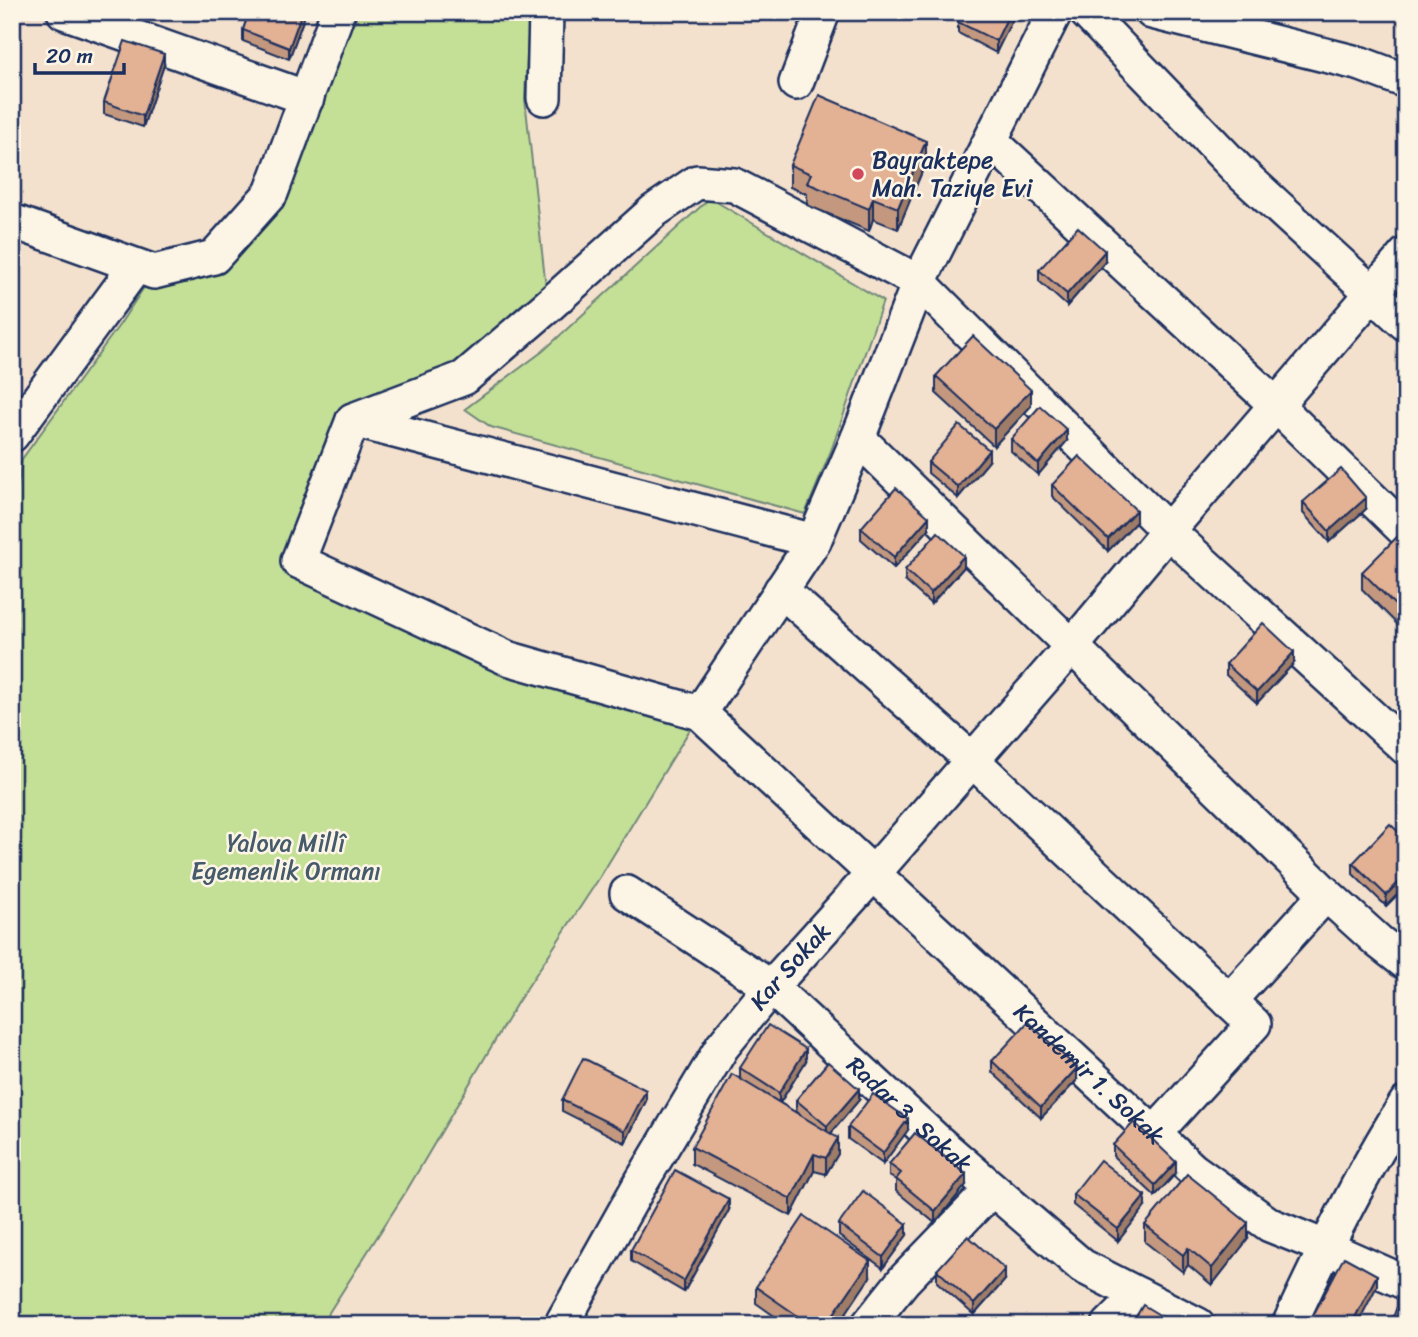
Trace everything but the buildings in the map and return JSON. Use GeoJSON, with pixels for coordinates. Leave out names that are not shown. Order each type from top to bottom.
{"type":"FeatureCollection","features":[{"type":"Feature","properties":{"kind":"street"},"geometry":{"type":"LineString","coordinates":[[64,12],[307,98]]}},
{"type":"Feature","properties":{"kind":"street"},"geometry":{"type":"LineString","coordinates":[[12,221],[155,272],[214,257],[271,194],[338,12]]}},
{"type":"Feature","properties":{"kind":"street"},"geometry":{"type":"LineString","coordinates":[[544,98],[546,12]]}},
{"type":"Feature","properties":{"kind":"street"},"geometry":{"type":"LineString","coordinates":[[796,83],[823,12]]}},
{"type":"Feature","properties":{"kind":"street"},"geometry":{"type":"LineString","coordinates":[[1055,12],[919,282],[814,541],[701,713],[507,658],[298,561],[353,420],[464,377],[654,211],[696,183],[734,185],[919,282],[1168,531],[1406,748]]}},
{"type":"Feature","properties":{"kind":"street"},"geometry":{"type":"LineString","coordinates":[[1086,12],[1241,173],[1406,324]]}},
{"type":"Feature","properties":{"kind":"street"},"geometry":{"type":"LineString","coordinates":[[1152,12],[1362,64],[1406,81]]}},
{"type":"Feature","properties":{"kind":"street"},"geometry":{"type":"LineString","coordinates":[[991,141],[1276,405],[1406,532]]}},
{"type":"Feature","properties":{"kind":"street","name":"Kar Sokak"},"geometry":{"type":"LineString","coordinates":[[561,1325],[639,1186],[722,1047],[771,986],[873,874],[1072,646],[1406,254]]}},
{"type":"Feature","properties":{"kind":"street"},"geometry":{"type":"LineString","coordinates":[[12,435],[136,265]]}},
{"type":"Feature","properties":{"kind":"street"},"geometry":{"type":"LineString","coordinates":[[353,420],[814,541]]}},
{"type":"Feature","properties":{"kind":"street"},"geometry":{"type":"LineString","coordinates":[[858,438],[1326,894],[1406,963]]}},
{"type":"Feature","properties":{"kind":"street"},"geometry":{"type":"LineString","coordinates":[[781,590],[972,760],[1254,1024],[1154,1134]]}},
{"type":"Feature","properties":{"kind":"street","name":"Kandemir 1. Sokak"},"geometry":{"type":"LineString","coordinates":[[701,713],[1193,1170],[1270,1225],[1406,1283]]}},
{"type":"Feature","properties":{"kind":"street","name":"Radar 3. Sokak"},"geometry":{"type":"LineString","coordinates":[[627,893],[771,986],[937,1141],[1082,1266],[1198,1325]]}},
{"type":"Feature","properties":{"kind":"street"},"geometry":{"type":"LineString","coordinates":[[1229,1001],[1326,894]]}},
{"type":"Feature","properties":{"kind":"street"},"geometry":{"type":"LineString","coordinates":[[1289,1325],[1325,1247],[1386,1134],[1406,1103]]}},
{"type":"Feature","properties":{"kind":"street"},"geometry":{"type":"LineString","coordinates":[[868,1325],[904,1280],[992,1189]]}},
{"type":"Feature","properties":{"kind":"street"},"geometry":{"type":"LineString","coordinates":[[1109,1325],[1139,1295]]}},
{"type":"Feature","properties":{"kind":"green space","name":"Yalova Millî Egemenlik Ormanı"},"geometry":{"type":"Polygon","coordinates":[[[354,12],[529,12],[525,99],[548,306],[464,378],[353,420],[298,561],[507,658],[700,713],[600,877],[517,1003],[407,1190],[321,1325],[12,1325],[12,523],[22,459],[120,324],[154,272],[214,257],[271,193],[307,98],[356,19],[354,12]]]}},
{"type":"Feature","properties":{"kind":"green space"},"geometry":{"type":"Polygon","coordinates":[[[710,198],[883,301],[831,451],[805,514],[491,427],[465,409],[543,351],[710,198]]]}},
{"type":"Feature","properties":{"kind":"place","name":"Bayraktepe Mah. Taziye Evi"},"geometry":{"type":"Point","coordinates":[858,174]}}]}
